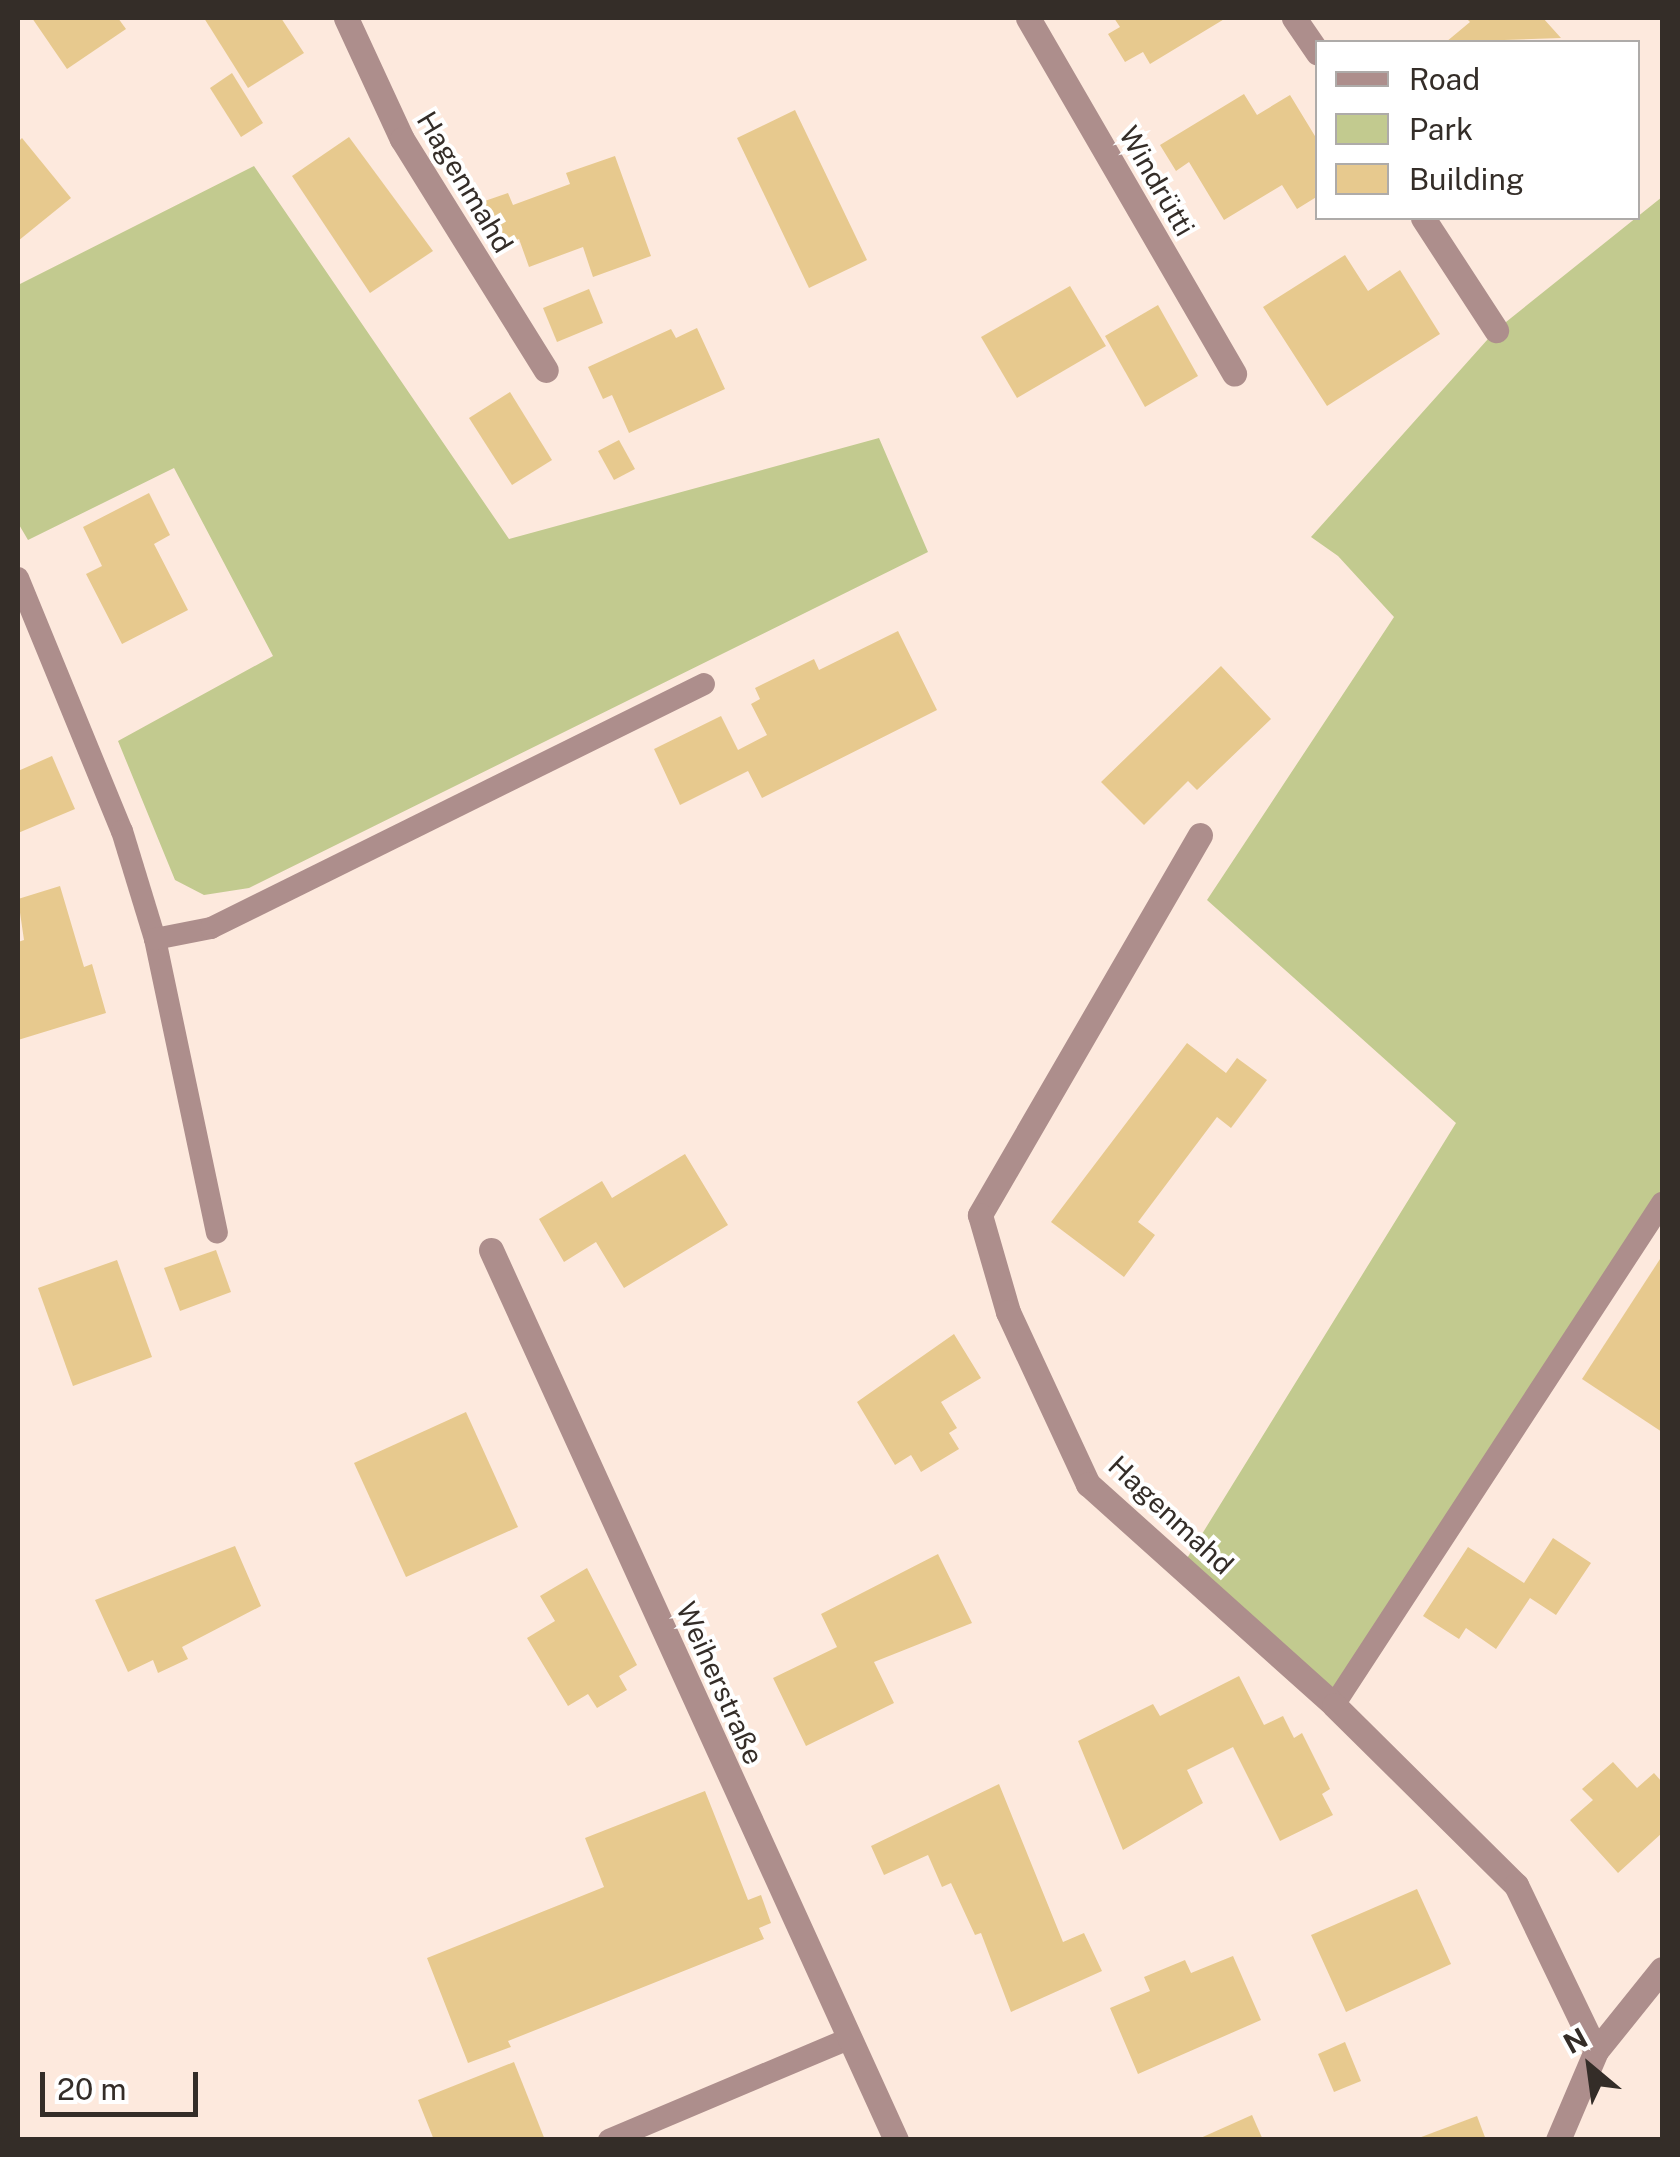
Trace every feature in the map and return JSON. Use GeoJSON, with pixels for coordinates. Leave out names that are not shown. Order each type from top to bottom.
{"type":"FeatureCollection","features":[{"type":"Feature","properties":{"kind":"street","name":"Hagenmahd"},"geometry":{"type":"LineString","coordinates":[[346,18],[402,139],[546,370]]}},
{"type":"Feature","properties":{"kind":"street","name":"Windrütti"},"geometry":{"type":"LineString","coordinates":[[1028,18],[1234,374]]}},
{"type":"Feature","properties":{"kind":"street"},"geometry":{"type":"LineString","coordinates":[[1294,18],[1315,49]]}},
{"type":"Feature","properties":{"kind":"street"},"geometry":{"type":"LineString","coordinates":[[1424,220],[1496,330]]}},
{"type":"Feature","properties":{"kind":"street","name":"Hagenmahd"},"geometry":{"type":"LineString","coordinates":[[1200,835],[980,1215],[1008,1312],[1088,1484],[1334,1704],[1516,1885],[1596,2051]]}},
{"type":"Feature","properties":{"kind":"street","name":"Weiherstraße"},"geometry":{"type":"LineString","coordinates":[[491,1250],[846,2040],[896,2140]]}},
{"type":"Feature","properties":{"kind":"street"},"geometry":{"type":"LineString","coordinates":[[1558,2140],[1596,2051],[1662,1969]]}},
{"type":"Feature","properties":{"kind":"lane"},"geometry":{"type":"LineString","coordinates":[[18,578],[122,831],[155,939],[217,1233]]}},
{"type":"Feature","properties":{"kind":"lane"},"geometry":{"type":"LineString","coordinates":[[155,939],[212,928],[704,684]]}},
{"type":"Feature","properties":{"kind":"lane"},"geometry":{"type":"LineString","coordinates":[[1334,1704],[1662,1203]]}},
{"type":"Feature","properties":{"kind":"lane"},"geometry":{"type":"LineString","coordinates":[[609,2140],[846,2040]]}},
{"type":"Feature","properties":{"kind":"green space"},"geometry":{"type":"Polygon","coordinates":[[[254,166],[509,539],[879,438],[928,552],[249,888],[204,895],[175,880],[118,741],[273,656],[174,468],[28,540],[18,523],[18,285],[254,166]]]}},
{"type":"Feature","properties":{"kind":"green space"},"geometry":{"type":"Polygon","coordinates":[[[1662,197],[1662,1203],[1334,1705],[1181,1568],[1456,1123],[1207,900],[1394,617],[1338,556],[1311,537],[1496,330],[1633,220],[1640,220],[1640,215],[1662,197]]]}},
{"type":"Feature","properties":{"kind":"building"},"geometry":{"type":"Polygon","coordinates":[[[32,18],[118,18],[126,29],[67,69],[32,18]]]}},
{"type":"Feature","properties":{"kind":"building"},"geometry":{"type":"Polygon","coordinates":[[[204,18],[281,18],[304,53],[248,88],[204,18]]]}},
{"type":"Feature","properties":{"kind":"building"},"geometry":{"type":"Polygon","coordinates":[[[1114,18],[1226,18],[1150,64],[1143,52],[1125,62],[1108,34],[1120,27],[1114,18]]]}},
{"type":"Feature","properties":{"kind":"building"},"geometry":{"type":"Polygon","coordinates":[[[1466,18],[1543,18],[1561,38],[1448,40],[1470,22],[1466,18]]]}},
{"type":"Feature","properties":{"kind":"building"},"geometry":{"type":"Polygon","coordinates":[[[232,73],[263,123],[241,137],[210,88],[232,73]]]}},
{"type":"Feature","properties":{"kind":"building"},"geometry":{"type":"Polygon","coordinates":[[[1244,94],[1257,115],[1290,95],[1315,136],[1315,198],[1297,209],[1282,185],[1224,220],[1189,162],[1176,171],[1160,145],[1244,94]]]}},
{"type":"Feature","properties":{"kind":"building"},"geometry":{"type":"Polygon","coordinates":[[[795,110],[867,260],[809,288],[737,138],[795,110]]]}},
{"type":"Feature","properties":{"kind":"building"},"geometry":{"type":"Polygon","coordinates":[[[349,137],[433,251],[370,293],[292,176],[349,137]]]}},
{"type":"Feature","properties":{"kind":"building"},"geometry":{"type":"Polygon","coordinates":[[[22,138],[71,198],[18,241],[18,142],[22,138]]]}},
{"type":"Feature","properties":{"kind":"building"},"geometry":{"type":"Polygon","coordinates":[[[615,156],[651,256],[593,277],[583,247],[529,267],[519,239],[498,246],[476,204],[508,193],[513,205],[570,184],[566,173],[615,156]]]}},
{"type":"Feature","properties":{"kind":"building"},"geometry":{"type":"Polygon","coordinates":[[[1345,255],[1368,291],[1400,270],[1440,334],[1327,406],[1263,307],[1345,255]]]}},
{"type":"Feature","properties":{"kind":"building"},"geometry":{"type":"Polygon","coordinates":[[[1070,286],[1106,346],[1017,398],[981,337],[1070,286]]]}},
{"type":"Feature","properties":{"kind":"building"},"geometry":{"type":"Polygon","coordinates":[[[589,289],[603,323],[557,342],[543,308],[589,289]]]}},
{"type":"Feature","properties":{"kind":"building"},"geometry":{"type":"Polygon","coordinates":[[[1158,305],[1198,376],[1145,407],[1105,336],[1158,305]]]}},
{"type":"Feature","properties":{"kind":"building"},"geometry":{"type":"Polygon","coordinates":[[[697,328],[725,389],[629,433],[612,395],[603,399],[588,367],[671,329],[676,338],[697,328]]]}},
{"type":"Feature","properties":{"kind":"building"},"geometry":{"type":"Polygon","coordinates":[[[510,392],[552,460],[512,485],[469,418],[510,392]]]}},
{"type":"Feature","properties":{"kind":"building"},"geometry":{"type":"Polygon","coordinates":[[[619,440],[635,469],[614,480],[598,451],[619,440]]]}},
{"type":"Feature","properties":{"kind":"building"},"geometry":{"type":"Polygon","coordinates":[[[149,493],[170,535],[154,544],[188,610],[122,644],[86,574],[102,566],[83,527],[149,493]]]}},
{"type":"Feature","properties":{"kind":"building"},"geometry":{"type":"Polygon","coordinates":[[[898,631],[937,710],[762,798],[748,771],[680,805],[654,749],[721,716],[738,750],[767,735],[751,704],[760,699],[755,688],[814,659],[819,670],[898,631]]]}},
{"type":"Feature","properties":{"kind":"building"},"geometry":{"type":"Polygon","coordinates":[[[1221,666],[1271,719],[1197,790],[1188,781],[1144,825],[1101,782],[1221,666]]]}},
{"type":"Feature","properties":{"kind":"building"},"geometry":{"type":"Polygon","coordinates":[[[52,756],[75,809],[18,833],[18,771],[52,756]]]}},
{"type":"Feature","properties":{"kind":"building"},"geometry":{"type":"Polygon","coordinates":[[[60,886],[84,967],[92,964],[106,1013],[18,1040],[18,942],[24,940],[18,899],[60,886]]]}},
{"type":"Feature","properties":{"kind":"building"},"geometry":{"type":"Polygon","coordinates":[[[1187,1043],[1226,1073],[1237,1058],[1267,1080],[1231,1128],[1217,1117],[1138,1222],[1155,1235],[1124,1277],[1051,1222],[1187,1043]]]}},
{"type":"Feature","properties":{"kind":"building"},"geometry":{"type":"Polygon","coordinates":[[[685,1154],[728,1225],[624,1288],[596,1242],[564,1262],[539,1219],[602,1181],[612,1198],[685,1154]]]}},
{"type":"Feature","properties":{"kind":"building"},"geometry":{"type":"Polygon","coordinates":[[[216,1250],[231,1292],[180,1311],[164,1268],[216,1250]]]}},
{"type":"Feature","properties":{"kind":"building"},"geometry":{"type":"Polygon","coordinates":[[[1662,1256],[1662,1432],[1582,1379],[1662,1256]]]}},
{"type":"Feature","properties":{"kind":"building"},"geometry":{"type":"Polygon","coordinates":[[[117,1260],[152,1357],[73,1386],[38,1288],[117,1260]]]}},
{"type":"Feature","properties":{"kind":"building"},"geometry":{"type":"Polygon","coordinates":[[[954,1334],[981,1378],[941,1402],[957,1428],[949,1433],[959,1449],[921,1472],[911,1455],[895,1465],[857,1402],[954,1334]]]}},
{"type":"Feature","properties":{"kind":"building"},"geometry":{"type":"Polygon","coordinates":[[[466,1412],[518,1527],[406,1577],[354,1463],[466,1412]]]}},
{"type":"Feature","properties":{"kind":"building"},"geometry":{"type":"Polygon","coordinates":[[[1553,1538],[1591,1563],[1556,1615],[1530,1598],[1496,1649],[1466,1628],[1459,1639],[1423,1616],[1468,1547],[1524,1583],[1553,1538]]]}},
{"type":"Feature","properties":{"kind":"building"},"geometry":{"type":"Polygon","coordinates":[[[235,1546],[261,1606],[182,1647],[188,1659],[158,1673],[153,1660],[128,1672],[95,1600],[235,1546]]]}},
{"type":"Feature","properties":{"kind":"building"},"geometry":{"type":"Polygon","coordinates":[[[938,1554],[972,1623],[874,1662],[894,1703],[806,1746],[773,1678],[837,1647],[821,1614],[938,1554]]]}},
{"type":"Feature","properties":{"kind":"building"},"geometry":{"type":"Polygon","coordinates":[[[587,1568],[637,1665],[619,1676],[627,1690],[597,1708],[588,1694],[568,1706],[527,1638],[555,1621],[540,1596],[587,1568]]]}},
{"type":"Feature","properties":{"kind":"building"},"geometry":{"type":"Polygon","coordinates":[[[1239,1676],[1264,1725],[1283,1716],[1294,1738],[1302,1733],[1330,1789],[1322,1794],[1333,1815],[1280,1841],[1233,1747],[1187,1770],[1203,1803],[1123,1850],[1078,1741],[1153,1704],[1160,1716],[1239,1676]]]}},
{"type":"Feature","properties":{"kind":"building"},"geometry":{"type":"Polygon","coordinates":[[[1613,1762],[1637,1788],[1654,1773],[1662,1782],[1662,1833],[1618,1873],[1570,1820],[1593,1800],[1582,1789],[1613,1762]]]}},
{"type":"Feature","properties":{"kind":"building"},"geometry":{"type":"Polygon","coordinates":[[[999,1784],[1063,1942],[1084,1933],[1102,1971],[1011,2012],[981,1933],[975,1935],[951,1883],[942,1887],[928,1855],[884,1875],[871,1846],[999,1784]]]}},
{"type":"Feature","properties":{"kind":"building"},"geometry":{"type":"Polygon","coordinates":[[[705,1791],[748,1900],[761,1895],[771,1923],[759,1928],[764,1939],[508,2041],[511,2047],[468,2063],[427,1958],[604,1887],[585,1838],[705,1791]]]}},
{"type":"Feature","properties":{"kind":"building"},"geometry":{"type":"Polygon","coordinates":[[[1417,1889],[1451,1964],[1346,2012],[1311,1935],[1417,1889]]]}},
{"type":"Feature","properties":{"kind":"building"},"geometry":{"type":"Polygon","coordinates":[[[1233,1956],[1261,2020],[1138,2074],[1110,2008],[1150,1991],[1144,1977],[1185,1960],[1191,1973],[1233,1956]]]}},
{"type":"Feature","properties":{"kind":"building"},"geometry":{"type":"Polygon","coordinates":[[[1345,2042],[1361,2081],[1334,2092],[1318,2054],[1345,2042]]]}},
{"type":"Feature","properties":{"kind":"building"},"geometry":{"type":"Polygon","coordinates":[[[514,2062],[545,2140],[434,2140],[418,2100],[514,2062]]]}},
{"type":"Feature","properties":{"kind":"building"},"geometry":{"type":"Polygon","coordinates":[[[1252,2115],[1263,2140],[1196,2140],[1252,2115]]]}},
{"type":"Feature","properties":{"kind":"building"},"geometry":{"type":"Polygon","coordinates":[[[1477,2116],[1486,2140],[1416,2140],[1416,2139],[1477,2116]]]}}]}
